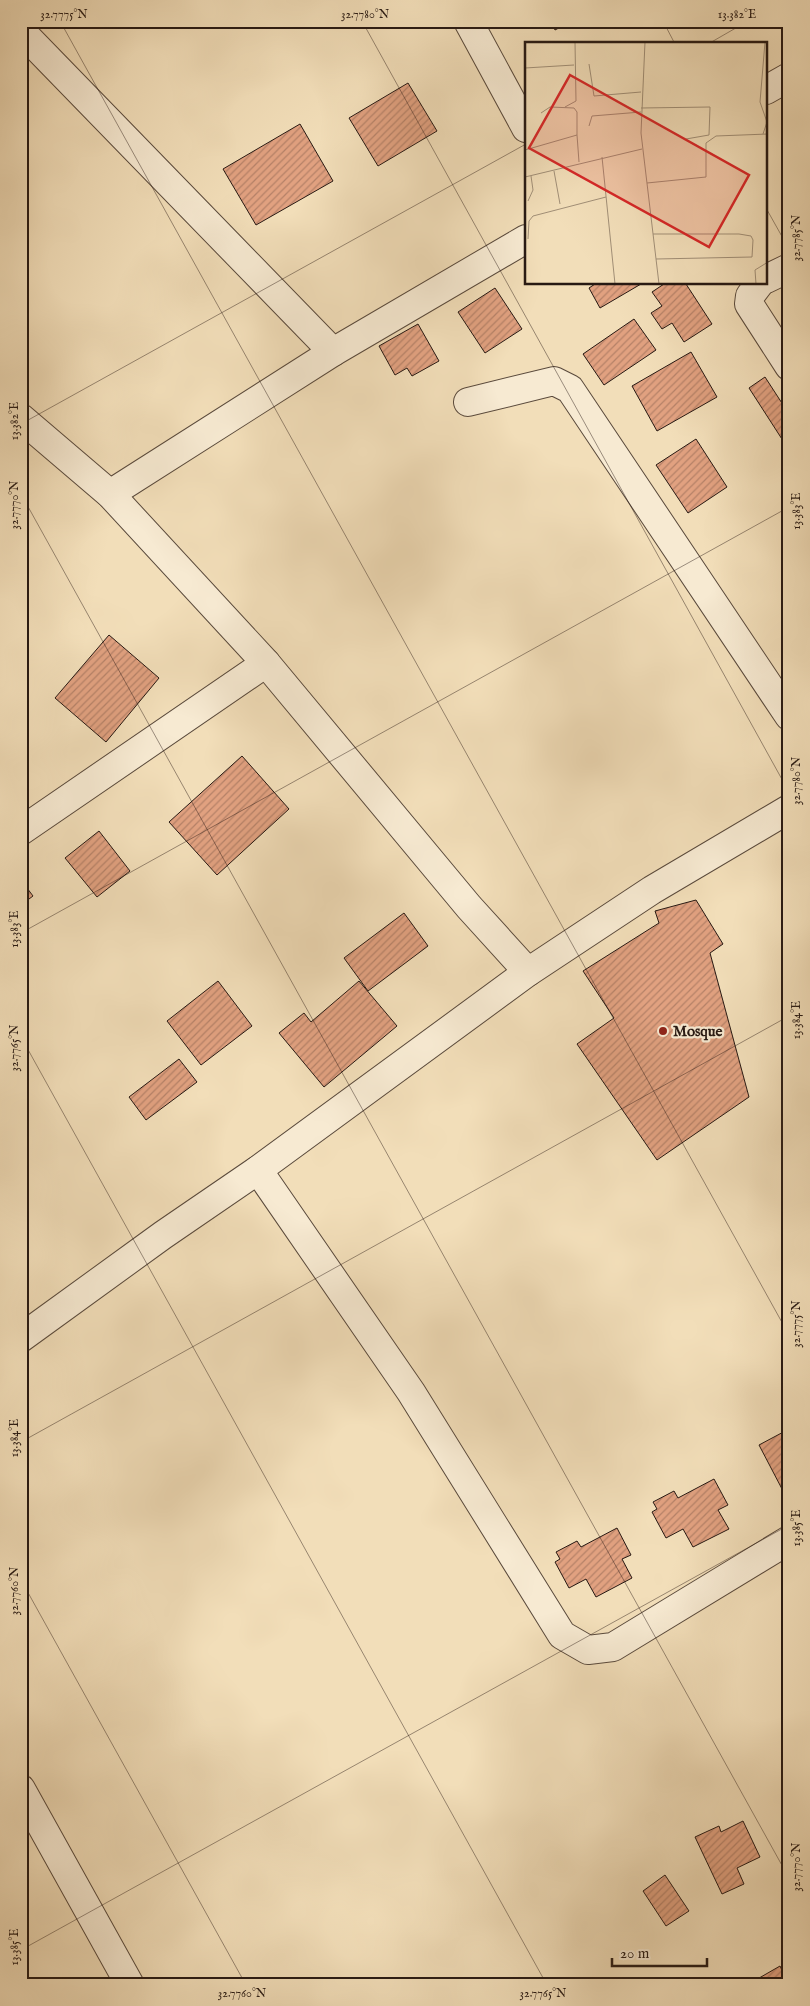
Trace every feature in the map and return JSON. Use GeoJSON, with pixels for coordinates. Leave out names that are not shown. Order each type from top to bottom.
{"type":"FeatureCollection","features":[{"type":"Feature","properties":{"kind":"street"},"geometry":{"type":"LineString","coordinates":[[468,21],[524,118]]}},
{"type":"Feature","properties":{"kind":"street"},"geometry":{"type":"LineString","coordinates":[[21,31],[333,352]]}},
{"type":"Feature","properties":{"kind":"street"},"geometry":{"type":"LineString","coordinates":[[768,89],[789,77]]}},
{"type":"Feature","properties":{"kind":"street"},"geometry":{"type":"LineString","coordinates":[[110,494],[333,352],[525,240]]}},
{"type":"Feature","properties":{"kind":"street"},"geometry":{"type":"LineString","coordinates":[[768,278],[789,268]]}},
{"type":"Feature","properties":{"kind":"street"},"geometry":{"type":"LineString","coordinates":[[758,285],[750,296],[749,304],[789,366]]}},
{"type":"Feature","properties":{"kind":"street"},"geometry":{"type":"LineString","coordinates":[[468,402],[554,381],[570,389],[789,716]]}},
{"type":"Feature","properties":{"kind":"street"},"geometry":{"type":"LineString","coordinates":[[21,418],[110,494],[266,664],[468,907],[528,972]]}},
{"type":"Feature","properties":{"kind":"street"},"geometry":{"type":"LineString","coordinates":[[21,831],[266,664]]}},
{"type":"Feature","properties":{"kind":"street"},"geometry":{"type":"LineString","coordinates":[[21,1338],[162,1235],[258,1170],[528,972],[652,890],[789,809]]}},
{"type":"Feature","properties":{"kind":"street"},"geometry":{"type":"LineString","coordinates":[[258,1170],[412,1392],[562,1634],[588,1650],[613,1647],[789,1540]]}},
{"type":"Feature","properties":{"kind":"street"},"geometry":{"type":"LineString","coordinates":[[21,1789],[130,1985]]}},
{"type":"Feature","properties":{"kind":"building"},"geometry":{"type":"Polygon","coordinates":[[[551,21],[572,21],[555,30],[551,21]]]}},
{"type":"Feature","properties":{"kind":"building"},"geometry":{"type":"Polygon","coordinates":[[[408,83],[437,131],[378,166],[349,118],[408,83]]]}},
{"type":"Feature","properties":{"kind":"building"},"geometry":{"type":"Polygon","coordinates":[[[300,124],[333,181],[256,225],[223,169],[300,124]]]}},
{"type":"Feature","properties":{"kind":"building"},"geometry":{"type":"Polygon","coordinates":[[[594,285],[639,285],[600,308],[589,288],[594,285]]]}},
{"type":"Feature","properties":{"kind":"building"},"geometry":{"type":"Polygon","coordinates":[[[662,285],[687,285],[712,324],[684,342],[672,323],[662,329],[651,313],[662,306],[652,292],[662,285]]]}},
{"type":"Feature","properties":{"kind":"building"},"geometry":{"type":"Polygon","coordinates":[[[495,288],[522,329],[485,353],[458,312],[495,288]]]}},
{"type":"Feature","properties":{"kind":"building"},"geometry":{"type":"Polygon","coordinates":[[[634,319],[656,350],[604,385],[583,354],[634,319]]]}},
{"type":"Feature","properties":{"kind":"building"},"geometry":{"type":"Polygon","coordinates":[[[418,324],[439,361],[412,376],[407,368],[395,375],[379,346],[418,324]]]}},
{"type":"Feature","properties":{"kind":"building"},"geometry":{"type":"Polygon","coordinates":[[[691,352],[717,397],[657,431],[632,386],[691,352]]]}},
{"type":"Feature","properties":{"kind":"building"},"geometry":{"type":"Polygon","coordinates":[[[765,377],[789,414],[789,450],[749,388],[765,377]]]}},
{"type":"Feature","properties":{"kind":"building"},"geometry":{"type":"Polygon","coordinates":[[[696,439],[727,487],[688,513],[656,465],[696,439]]]}},
{"type":"Feature","properties":{"kind":"building"},"geometry":{"type":"Polygon","coordinates":[[[109,635],[159,678],[106,742],[55,698],[109,635]]]}},
{"type":"Feature","properties":{"kind":"building"},"geometry":{"type":"Polygon","coordinates":[[[242,756],[289,809],[217,875],[169,822],[242,756]]]}},
{"type":"Feature","properties":{"kind":"building"},"geometry":{"type":"Polygon","coordinates":[[[99,831],[130,871],[97,897],[65,858],[99,831]]]}},
{"type":"Feature","properties":{"kind":"building"},"geometry":{"type":"Polygon","coordinates":[[[21,880],[33,896],[21,905],[21,880]]]}},
{"type":"Feature","properties":{"kind":"building","name":"Mosque"},"geometry":{"type":"Polygon","coordinates":[[[696,900],[723,944],[710,953],[749,1097],[657,1160],[577,1044],[614,1018],[583,971],[659,923],[655,911],[696,900]]]}},
{"type":"Feature","properties":{"kind":"building"},"geometry":{"type":"Polygon","coordinates":[[[404,913],[428,946],[368,991],[344,958],[404,913]]]}},
{"type":"Feature","properties":{"kind":"building"},"geometry":{"type":"Polygon","coordinates":[[[218,981],[252,1026],[201,1065],[167,1021],[218,981]]]}},
{"type":"Feature","properties":{"kind":"building"},"geometry":{"type":"Polygon","coordinates":[[[359,981],[397,1026],[324,1087],[279,1033],[304,1013],[311,1022],[359,981]]]}},
{"type":"Feature","properties":{"kind":"building"},"geometry":{"type":"Polygon","coordinates":[[[179,1059],[197,1082],[146,1120],[129,1097],[179,1059]]]}},
{"type":"Feature","properties":{"kind":"building"},"geometry":{"type":"Polygon","coordinates":[[[789,1429],[789,1486],[782,1489],[759,1445],[789,1429]]]}},
{"type":"Feature","properties":{"kind":"building"},"geometry":{"type":"Polygon","coordinates":[[[714,1479],[728,1505],[718,1510],[729,1529],[693,1547],[683,1529],[666,1538],[652,1512],[657,1509],[653,1502],[674,1491],[678,1498],[714,1479]]]}},
{"type":"Feature","properties":{"kind":"building"},"geometry":{"type":"Polygon","coordinates":[[[617,1528],[631,1555],[622,1559],[632,1578],[596,1597],[586,1579],[569,1588],[555,1562],[560,1559],[556,1552],[577,1541],[581,1547],[617,1528]]]}},
{"type":"Feature","properties":{"kind":"building"},"geometry":{"type":"Polygon","coordinates":[[[743,1821],[760,1857],[737,1868],[744,1884],[722,1894],[695,1837],[719,1826],[721,1832],[743,1821]]]}},
{"type":"Feature","properties":{"kind":"building"},"geometry":{"type":"Polygon","coordinates":[[[665,1875],[689,1911],[666,1926],[643,1891],[665,1875]]]}},
{"type":"Feature","properties":{"kind":"building"},"geometry":{"type":"Polygon","coordinates":[[[780,1966],[789,1985],[747,1985],[780,1966]]]}},
{"type":"Feature","properties":{"kind":"place","name":"Mosque"},"geometry":{"type":"Point","coordinates":[663,1031]}}]}
